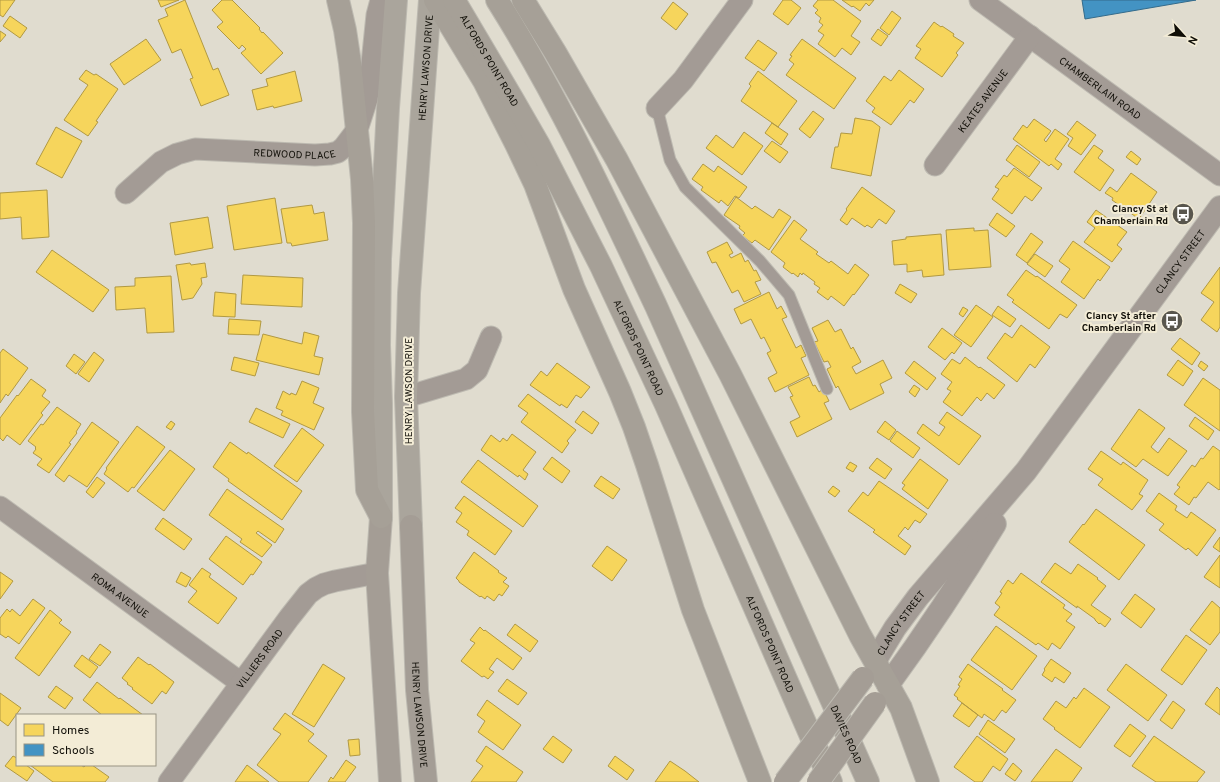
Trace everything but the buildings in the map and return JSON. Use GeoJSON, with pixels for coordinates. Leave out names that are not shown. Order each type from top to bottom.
{"type":"FeatureCollection","features":[{"type":"Feature","properties":{"kind":"highway"},"geometry":{"type":"LineString","coordinates":[[338,0],[345,30],[350,63],[362,179],[364,223],[363,412],[367,490],[380,517]]}},
{"type":"Feature","properties":{"kind":"highway"},"geometry":{"type":"LineString","coordinates":[[435,0],[481,75],[505,102],[574,289],[626,406],[647,465],[693,610],[760,782]]}},
{"type":"Feature","properties":{"kind":"highway","name":"ALFORDS POINT ROAD"},"geometry":{"type":"LineString","coordinates":[[454,0],[505,102],[539,145],[634,335],[831,782]]}},
{"type":"Feature","properties":{"kind":"highway"},"geometry":{"type":"LineString","coordinates":[[523,0],[555,52],[613,154],[748,408],[856,628],[869,669],[888,685],[901,708],[928,782]]}},
{"type":"Feature","properties":{"kind":"highway","name":"DAVIES ROAD"},"geometry":{"type":"LineString","coordinates":[[502,9],[539,71],[568,125],[624,238],[656,306],[868,782]]}},
{"type":"Feature","properties":{"kind":"main road"},"geometry":{"type":"LineString","coordinates":[[390,782],[377,573],[380,517],[380,259],[388,108],[396,0]]}},
{"type":"Feature","properties":{"kind":"main road","name":"HENRY LAWSON DRIVE"},"geometry":{"type":"LineString","coordinates":[[426,782],[417,690],[406,397],[409,293],[430,0]]}},
{"type":"Feature","properties":{"kind":"main road","name":"CLANCY STREET"},"geometry":{"type":"LineString","coordinates":[[785,782],[869,669]]}},
{"type":"Feature","properties":{"kind":"main road","name":"CLANCY STREET"},"geometry":{"type":"LineString","coordinates":[[818,782],[888,685]]}},
{"type":"Feature","properties":{"kind":"street","name":"REDWOOD PLACE"},"geometry":{"type":"LineString","coordinates":[[126,193],[162,162],[177,154],[195,149],[315,155],[338,152],[344,147],[357,130],[367,99],[377,15],[381,0]]}},
{"type":"Feature","properties":{"kind":"street"},"geometry":{"type":"LineString","coordinates":[[657,108],[683,80],[742,0]]}},
{"type":"Feature","properties":{"kind":"street","name":"CHAMBERLAIN ROAD"},"geometry":{"type":"LineString","coordinates":[[980,0],[1220,175]]}},
{"type":"Feature","properties":{"kind":"street","name":"KEATES AVENUE"},"geometry":{"type":"LineString","coordinates":[[935,165],[1030,36]]}},
{"type":"Feature","properties":{"kind":"street","name":"CLANCY STREET"},"geometry":{"type":"LineString","coordinates":[[869,669],[895,628],[918,597],[1026,471],[1220,207]]}},
{"type":"Feature","properties":{"kind":"street"},"geometry":{"type":"LineString","coordinates":[[406,397],[466,379],[477,370],[490,337]]}},
{"type":"Feature","properties":{"kind":"street","name":"CLANCY STREET"},"geometry":{"type":"LineString","coordinates":[[888,685],[950,597],[1026,471]]}},
{"type":"Feature","properties":{"kind":"street","name":"ROMA AVENUE"},"geometry":{"type":"LineString","coordinates":[[0,507],[241,684]]}},
{"type":"Feature","properties":{"kind":"street","name":"VILLIERS ROAD"},"geometry":{"type":"LineString","coordinates":[[169,782],[308,594],[324,584],[377,573]]}},
{"type":"Feature","properties":{"kind":"lane"},"geometry":{"type":"LineString","coordinates":[[657,108],[670,160],[685,187],[760,261],[789,295],[827,389]]}},
{"type":"Feature","properties":{"kind":"place","name":"Clancy St at Chamberlain Rd"},"geometry":{"type":"Point","coordinates":[1183,214]}},
{"type":"Feature","properties":{"kind":"place","name":"Clancy St after Chamberlain Rd"},"geometry":{"type":"Point","coordinates":[1172,321]}}]}
